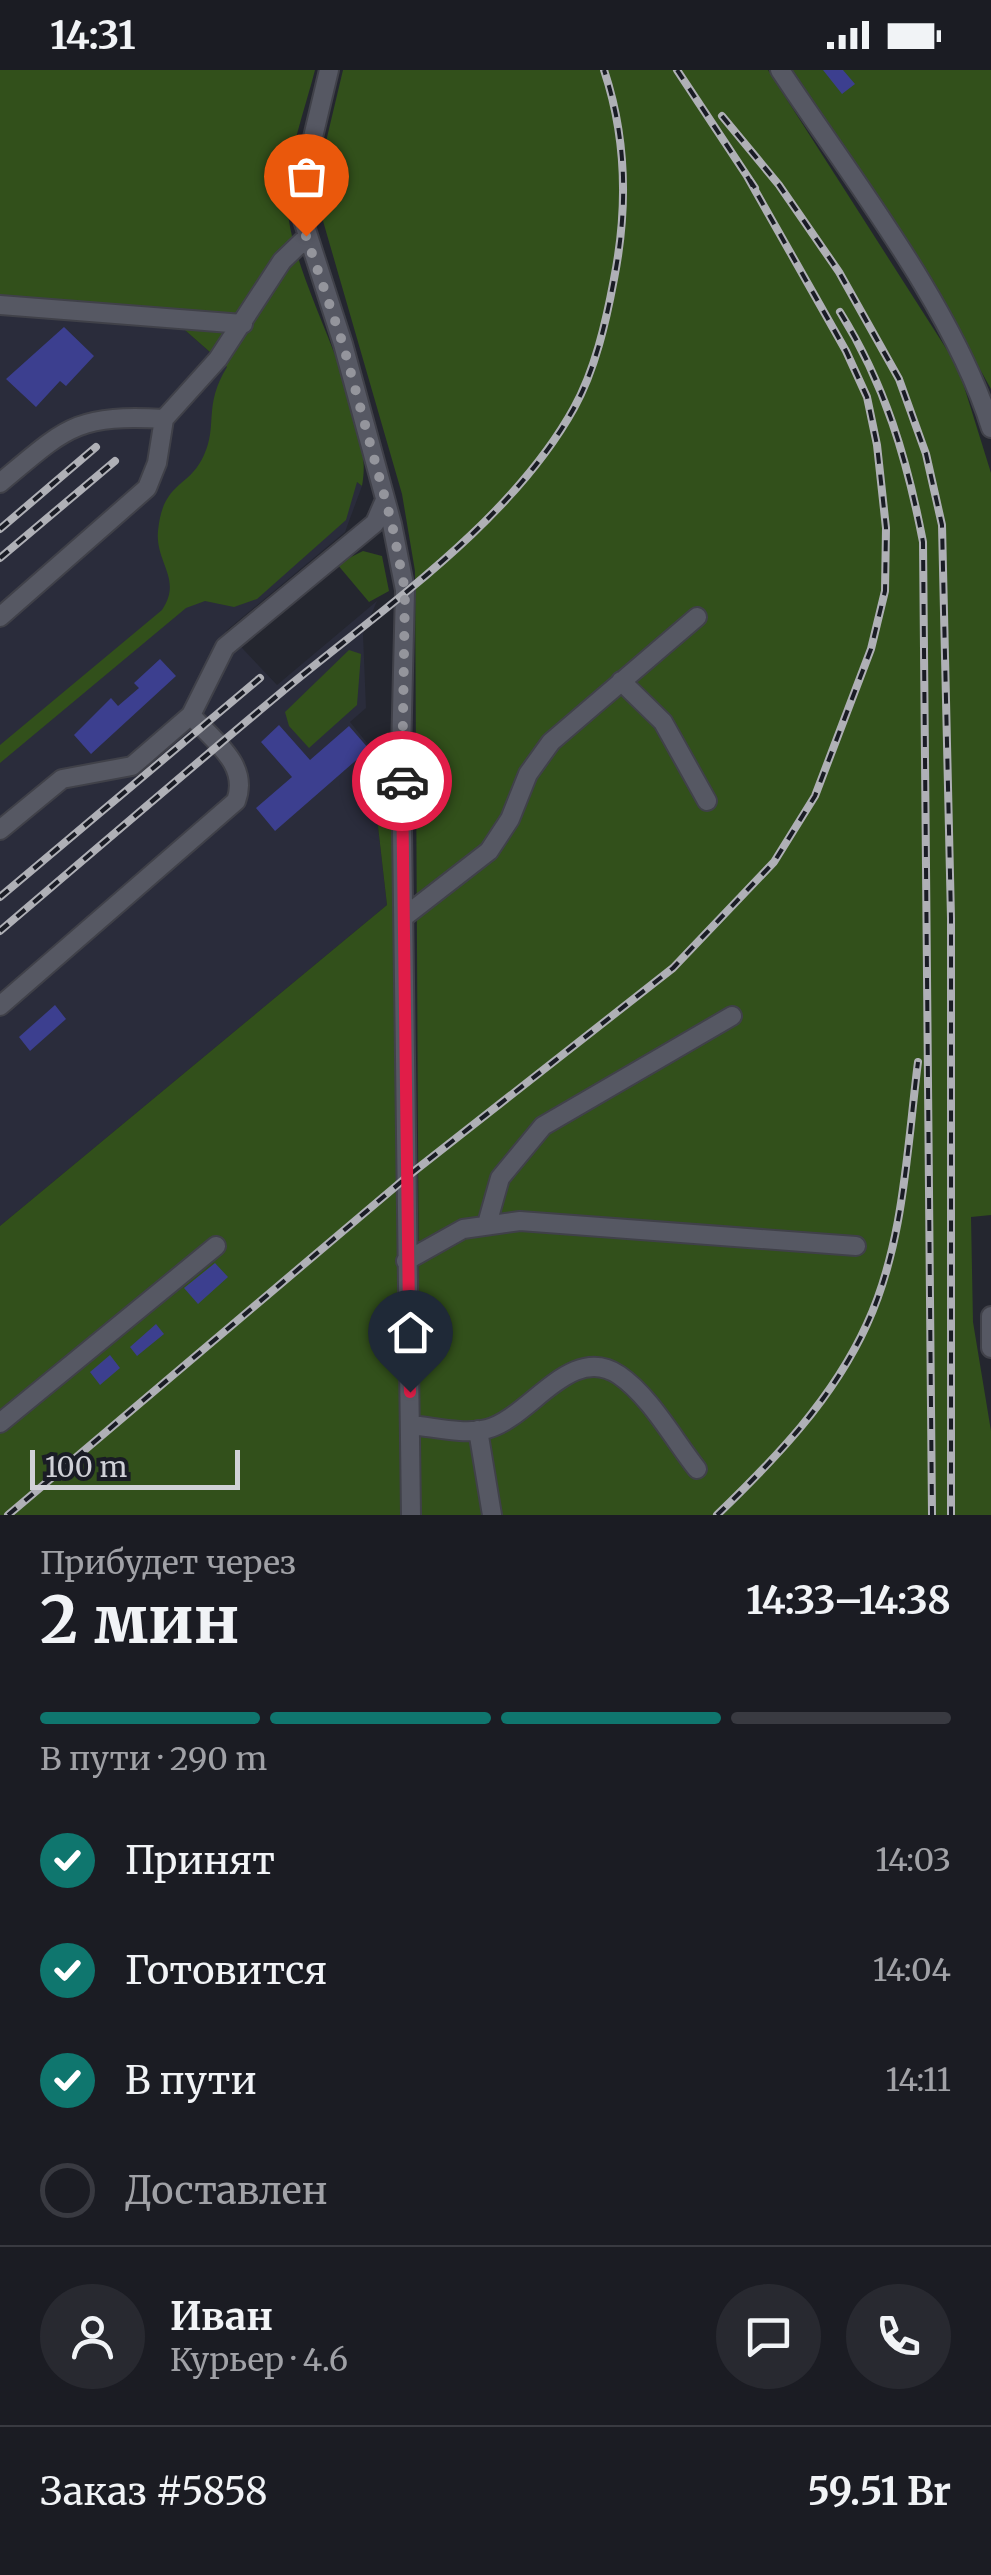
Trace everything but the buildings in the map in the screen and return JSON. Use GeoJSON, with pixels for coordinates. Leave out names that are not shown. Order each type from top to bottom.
{"type":"FeatureCollection","features":[{"type":"Feature","properties":{"kind":"street"},"geometry":{"type":"LineString","coordinates":[[329,70],[304,175],[306,236],[343,344],[405,590],[400,753],[411,1515]]}},
{"type":"Feature","properties":{"kind":"street"},"geometry":{"type":"LineString","coordinates":[[780,70],[945,324],[973,377],[991,428]]}},
{"type":"Feature","properties":{"kind":"street"},"geometry":{"type":"LineString","coordinates":[[0,618],[147,488],[157,463],[164,420],[243,324],[282,261],[306,236]]}},
{"type":"Feature","properties":{"kind":"street"},"geometry":{"type":"LineString","coordinates":[[0,305],[243,324]]}},
{"type":"Feature","properties":{"kind":"street"},"geometry":{"type":"LineString","coordinates":[[0,483],[58,434],[86,421],[118,416],[164,420]]}},
{"type":"Feature","properties":{"kind":"street"},"geometry":{"type":"LineString","coordinates":[[0,830],[62,779],[132,766],[191,716],[226,647],[375,523],[385,499]]}},
{"type":"Feature","properties":{"kind":"street"},"geometry":{"type":"LineString","coordinates":[[404,918],[488,851],[501,836],[539,757],[697,617]]}},
{"type":"Feature","properties":{"kind":"street"},"geometry":{"type":"LineString","coordinates":[[621,681],[663,722],[707,801]]}},
{"type":"Feature","properties":{"kind":"street"},"geometry":{"type":"LineString","coordinates":[[0,1006],[236,800],[240,784],[236,767],[191,716]]}},
{"type":"Feature","properties":{"kind":"street"},"geometry":{"type":"LineString","coordinates":[[487,1224],[500,1178],[544,1126],[732,1016]]}},
{"type":"Feature","properties":{"kind":"street"},"geometry":{"type":"LineString","coordinates":[[406,1260],[447,1236],[487,1224],[550,1223],[856,1246]]}},
{"type":"Feature","properties":{"kind":"street"},"geometry":{"type":"LineString","coordinates":[[0,1422],[216,1246]]}},
{"type":"Feature","properties":{"kind":"street"},"geometry":{"type":"LineString","coordinates":[[991,1316],[991,1348]]}},
{"type":"Feature","properties":{"kind":"street"},"geometry":{"type":"LineString","coordinates":[[410,1425],[478,1430],[503,1423],[579,1369],[606,1368],[627,1381],[698,1470]]}},
{"type":"Feature","properties":{"kind":"street"},"geometry":{"type":"LineString","coordinates":[[478,1430],[492,1515]]}},
{"type":"Feature","properties":{"kind":"shaded area"},"geometry":{"type":"Polygon","coordinates":[[[0,315],[178,324],[362,486],[345,532],[226,631],[277,685],[377,601],[363,634],[366,708],[350,722],[371,748],[362,756],[371,765],[387,905],[0,1226],[0,315]]]}},
{"type":"Feature","properties":{"kind":"green space"},"geometry":{"type":"Polygon","coordinates":[[[0,70],[315,70],[291,164],[289,221],[307,285],[348,391],[363,457],[362,486],[357,482],[346,520],[257,599],[234,607],[205,601],[186,608],[0,763],[0,745],[162,610],[170,589],[158,542],[161,514],[165,502],[204,455],[215,393],[227,367],[178,324],[0,315],[0,70]]]}},
{"type":"Feature","properties":{"kind":"green space"},"geometry":{"type":"Polygon","coordinates":[[[343,70],[768,70],[958,367],[991,473],[991,1215],[971,1217],[973,1322],[991,1431],[991,1515],[420,1515],[415,571],[402,494],[321,214],[324,150],[343,70]]]}},
{"type":"Feature","properties":{"kind":"green space"},"geometry":{"type":"Polygon","coordinates":[[[791,70],[991,70],[991,389],[944,305],[791,70]]]}},
{"type":"Feature","properties":{"kind":"green space"},"geometry":{"type":"Polygon","coordinates":[[[363,551],[382,556],[389,591],[369,602],[337,564],[363,551]]]}},
{"type":"Feature","properties":{"kind":"green space"},"geometry":{"type":"Polygon","coordinates":[[[349,650],[361,654],[357,705],[309,748],[289,726],[285,712],[349,650]]]}},
{"type":"Feature","properties":{"kind":"green space"},"geometry":{"type":"Polygon","coordinates":[[[388,732],[393,768],[402,1515],[0,1515],[0,1226],[387,905],[371,765],[361,756],[388,732]]]}},
{"type":"Feature","properties":{"kind":"railway"},"geometry":{"type":"LineString","coordinates":[[0,931],[442,562],[516,489],[547,450],[574,408],[594,362],[619,252],[621,148],[604,70]]}},
{"type":"Feature","properties":{"kind":"railway"},"geometry":{"type":"LineString","coordinates":[[677,70],[755,188]]}},
{"type":"Feature","properties":{"kind":"railway"},"geometry":{"type":"LineString","coordinates":[[722,116],[779,185],[839,272],[899,379],[926,454],[942,525],[951,918],[951,1515]]}},
{"type":"Feature","properties":{"kind":"railway"},"geometry":{"type":"LineString","coordinates":[[8,1515],[408,1176],[673,968],[774,862],[815,796],[871,649],[885,591],[886,528],[877,445],[867,397],[846,351],[747,176]]}},
{"type":"Feature","properties":{"kind":"railway"},"geometry":{"type":"LineString","coordinates":[[840,312],[882,395],[910,481],[923,542],[932,1515]]}},
{"type":"Feature","properties":{"kind":"railway"},"geometry":{"type":"LineString","coordinates":[[0,529],[96,447]]}},
{"type":"Feature","properties":{"kind":"railway"},"geometry":{"type":"LineString","coordinates":[[0,558],[115,461]]}},
{"type":"Feature","properties":{"kind":"railway"},"geometry":{"type":"LineString","coordinates":[[0,897],[260,678]]}},
{"type":"Feature","properties":{"kind":"railway"},"geometry":{"type":"LineString","coordinates":[[717,1515],[820,1402],[867,1324],[896,1229],[918,1062]]}},
{"type":"Feature","properties":{"kind":"way so far"},"geometry":{"type":"LineString","coordinates":[[306,236],[343,344],[392,524],[405,590],[402,781]]}},
{"type":"Feature","properties":{"kind":"route"},"geometry":{"type":"LineString","coordinates":[[402,781],[410,1392]]}}]}
